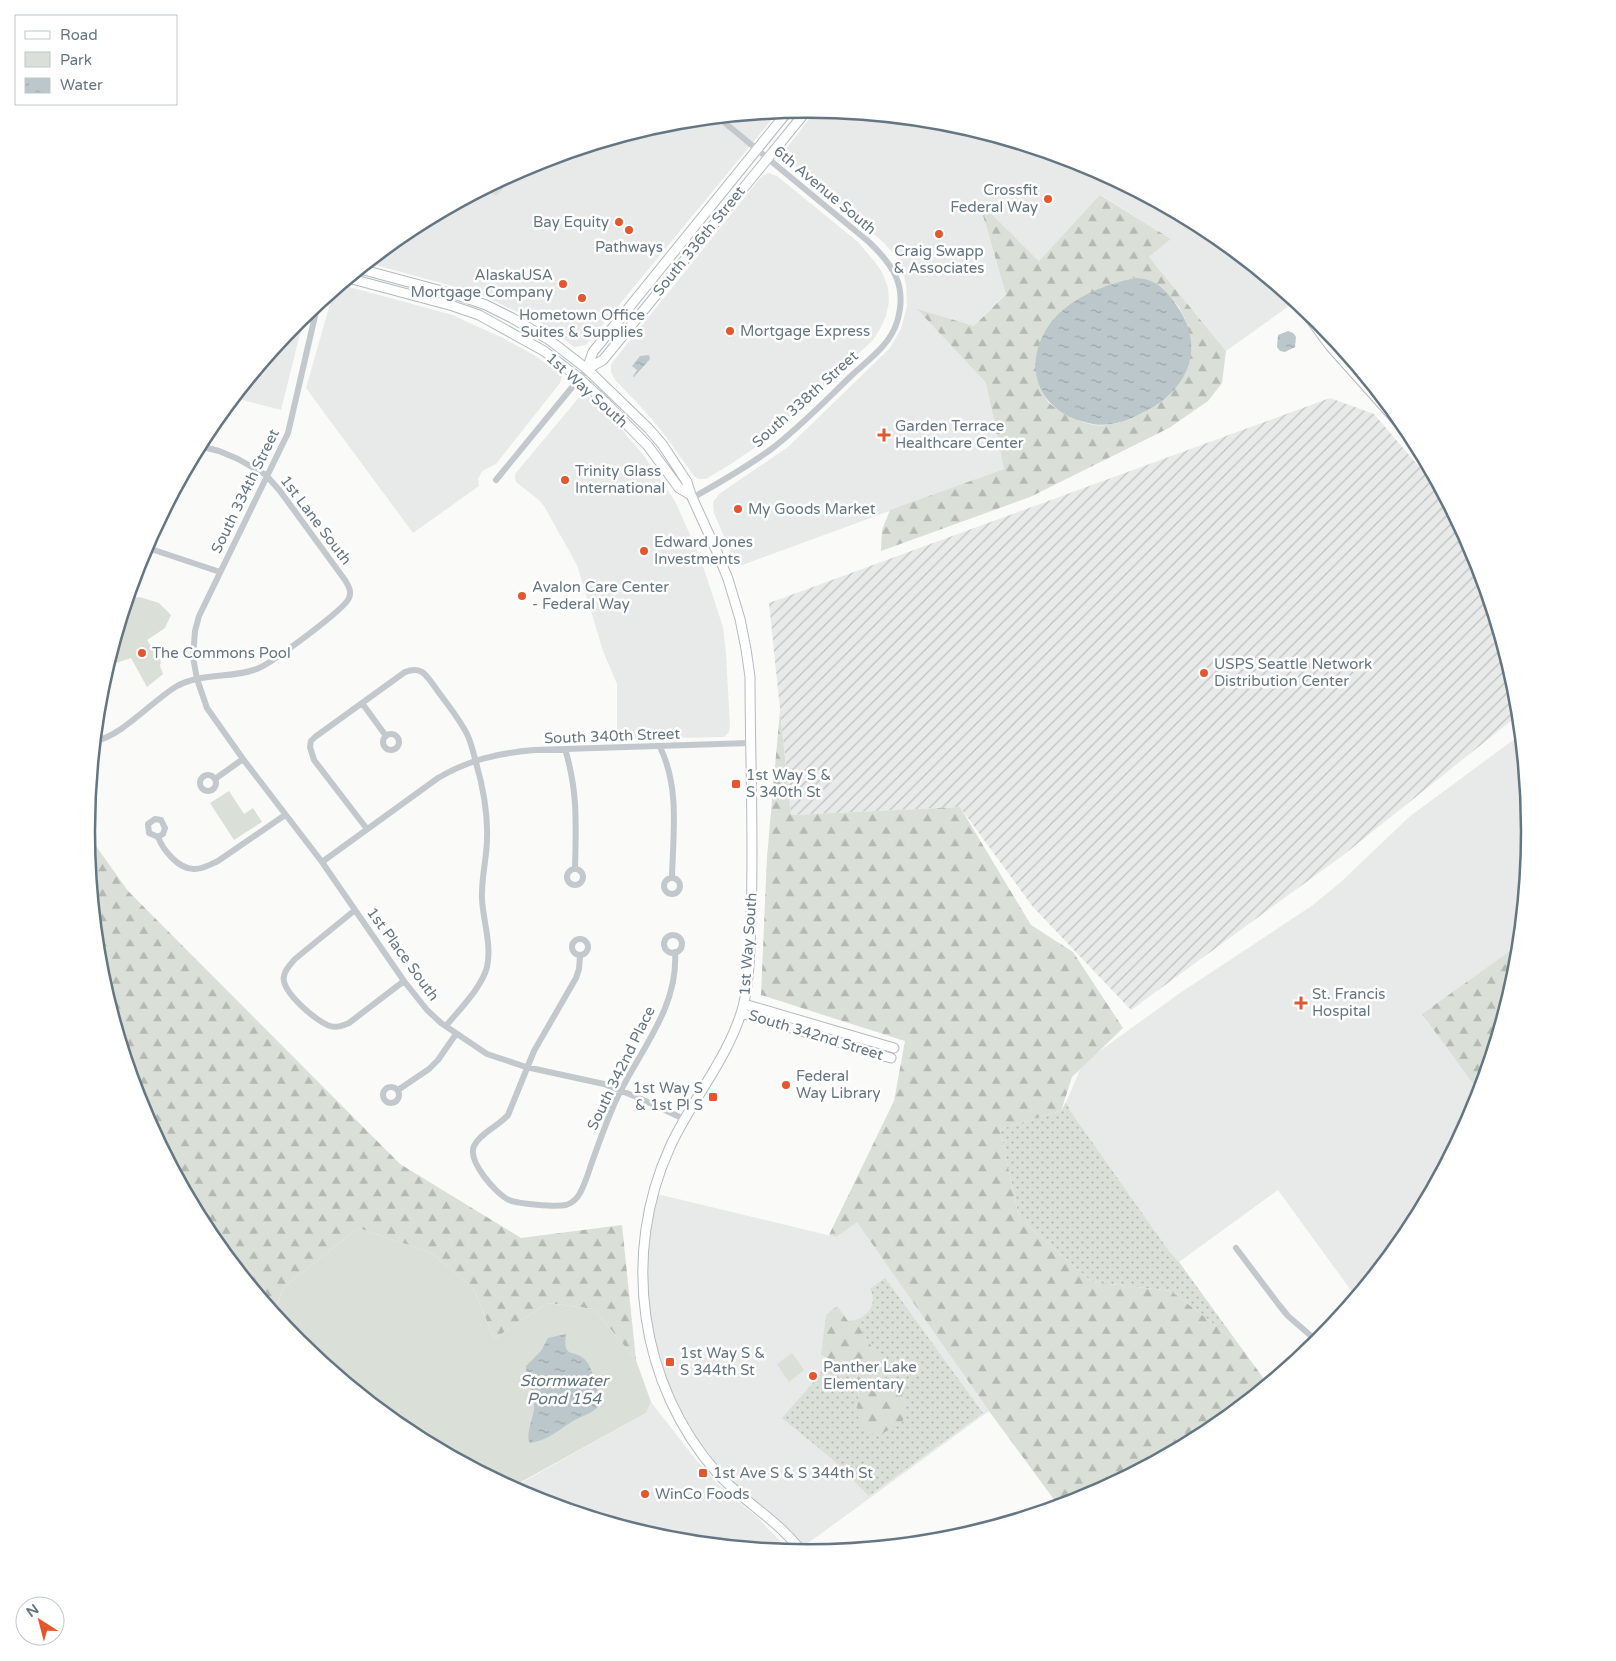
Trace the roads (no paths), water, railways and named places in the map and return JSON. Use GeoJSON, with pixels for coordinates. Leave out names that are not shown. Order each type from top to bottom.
{"type":"FeatureCollection","features":[{"type":"Feature","properties":{"kind":"main road","name":"South 336th Street"},"geometry":{"type":"LineString","coordinates":[[587,369],[603,360],[800,118]]}},
{"type":"Feature","properties":{"kind":"main road","name":"South 336th Street"},"geometry":{"type":"LineString","coordinates":[[587,369],[593,352],[782,119]]}},
{"type":"Feature","properties":{"kind":"main road","name":"1st Way South"},"geometry":{"type":"LineString","coordinates":[[367,271],[457,295],[486,305],[548,339],[587,369],[662,444],[687,482],[691,496],[728,579],[740,619],[750,677],[753,875],[750,947],[744,1004],[724,1054],[684,1119],[670,1146],[653,1193],[643,1240],[642,1280],[646,1317],[658,1366],[664,1386],[678,1415],[706,1458],[734,1490],[784,1531],[795,1543]]}},
{"type":"Feature","properties":{"kind":"main road","name":"1st Way South"},"geometry":{"type":"LineString","coordinates":[[355,280],[453,306],[478,315],[544,351],[579,378],[605,402],[648,446],[679,488],[691,496]]}},
{"type":"Feature","properties":{"kind":"main road"},"geometry":{"type":"LineString","coordinates":[[1327,342],[1365,385]]}},
{"type":"Feature","properties":{"kind":"main road","name":"South 342nd Street"},"geometry":{"type":"LineString","coordinates":[[744,1004],[894,1048]]}},
{"type":"Feature","properties":{"kind":"main road","name":"South 342nd Street"},"geometry":{"type":"LineString","coordinates":[[741,1013],[891,1058]]}},
{"type":"Feature","properties":{"kind":"street","name":"6th Avenue South"},"geometry":{"type":"LineString","coordinates":[[725,123],[886,258],[896,276],[900,293]]}},
{"type":"Feature","properties":{"kind":"street","name":"South 338th Street"},"geometry":{"type":"LineString","coordinates":[[691,496],[738,471],[771,449],[883,345],[894,330],[897,321],[900,293]]}},
{"type":"Feature","properties":{"kind":"street","name":"South 334th Street"},"geometry":{"type":"LineString","coordinates":[[220,572],[288,433],[315,316]]}},
{"type":"Feature","properties":{"kind":"street","name":"South 336th Street"},"geometry":{"type":"LineString","coordinates":[[496,480],[587,369]]}},
{"type":"Feature","properties":{"kind":"street","name":"1st Lane South"},"geometry":{"type":"LineString","coordinates":[[197,679],[241,673],[266,665],[336,612],[346,602],[350,593],[348,585],[338,570],[266,475],[232,457],[206,448]]}},
{"type":"Feature","properties":{"kind":"street"},"geometry":{"type":"LineString","coordinates":[[153,550],[220,572]]}},
{"type":"Feature","properties":{"kind":"street","name":"1st Place South"},"geometry":{"type":"LineString","coordinates":[[220,572],[204,602],[195,631],[193,656],[197,679],[207,708],[243,759],[322,862],[404,981],[427,1010],[456,1034],[487,1054],[526,1066],[587,1080],[621,1091],[684,1119]]}},
{"type":"Feature","properties":{"kind":"street"},"geometry":{"type":"LineString","coordinates":[[367,829],[314,760],[310,747],[311,741],[405,672],[412,669],[419,670],[425,674],[468,736],[476,760],[486,805],[487,839],[482,896],[488,961],[481,980],[446,1026]]}},
{"type":"Feature","properties":{"kind":"street"},"geometry":{"type":"LineString","coordinates":[[101,739],[121,728],[173,689],[185,682],[197,679]]}},
{"type":"Feature","properties":{"kind":"street"},"geometry":{"type":"LineString","coordinates":[[362,704],[386,736]]}},
{"type":"Feature","properties":{"kind":"street","name":"South 340th Street"},"geometry":{"type":"LineString","coordinates":[[322,862],[438,778],[476,760],[504,753],[565,749],[750,743]]}},
{"type":"Feature","properties":{"kind":"street"},"geometry":{"type":"LineString","coordinates":[[660,747],[669,768],[674,802],[672,878]]}},
{"type":"Feature","properties":{"kind":"street"},"geometry":{"type":"LineString","coordinates":[[565,749],[572,770],[575,791],[575,869]]}},
{"type":"Feature","properties":{"kind":"street"},"geometry":{"type":"LineString","coordinates":[[215,779],[243,759]]}},
{"type":"Feature","properties":{"kind":"street"},"geometry":{"type":"LineString","coordinates":[[158,837],[175,860],[184,867],[194,870],[218,861],[286,814]]}},
{"type":"Feature","properties":{"kind":"street"},"geometry":{"type":"LineString","coordinates":[[355,910],[295,959],[283,976],[284,986],[292,997],[321,1021],[330,1026],[340,1027],[349,1023],[404,981]]}},
{"type":"Feature","properties":{"kind":"street","name":"South 342nd Place"},"geometry":{"type":"LineString","coordinates":[[526,1066],[508,1115],[474,1144],[472,1153],[474,1162],[502,1196],[512,1202],[561,1206],[570,1203],[578,1197],[613,1106],[647,1046],[662,1013],[672,984],[676,963],[675,952]]}},
{"type":"Feature","properties":{"kind":"street"},"geometry":{"type":"LineString","coordinates":[[526,1066],[570,991],[579,970],[580,956]]}},
{"type":"Feature","properties":{"kind":"street"},"geometry":{"type":"LineString","coordinates":[[398,1090],[423,1074],[433,1065],[456,1034]]}},
{"type":"Feature","properties":{"kind":"street"},"geometry":{"type":"LineString","coordinates":[[1236,1248],[1283,1310],[1311,1336]]}},
{"type":"Feature","properties":{"kind":"water"},"geometry":{"type":"Polygon","coordinates":[[[1135,278],[1152,281],[1160,286],[1172,299],[1183,316],[1189,332],[1191,349],[1189,364],[1183,378],[1159,403],[1129,419],[1102,425],[1070,417],[1056,408],[1045,397],[1038,383],[1037,353],[1042,337],[1052,321],[1079,298],[1112,284],[1135,278]]]}},
{"type":"Feature","properties":{"kind":"water"},"geometry":{"type":"Polygon","coordinates":[[[1288,331],[1296,337],[1295,347],[1285,352],[1280,351],[1277,347],[1278,335],[1288,331]]]}},
{"type":"Feature","properties":{"kind":"water"},"geometry":{"type":"Polygon","coordinates":[[[649,355],[650,359],[634,377],[637,370],[632,366],[640,356],[649,355]]]}},
{"type":"Feature","properties":{"kind":"water","name":"Stormwater Pond 154"},"geometry":{"type":"Polygon","coordinates":[[[566,1334],[565,1343],[568,1351],[579,1355],[589,1366],[600,1405],[547,1438],[530,1443],[529,1431],[534,1403],[526,1366],[541,1351],[548,1338],[566,1334]]]}},
{"type":"Feature","properties":{"kind":"place","name":"Crossfit Federal Way"},"geometry":{"type":"Point","coordinates":[1048,199]}},
{"type":"Feature","properties":{"kind":"place","name":"Bay Equity"},"geometry":{"type":"Point","coordinates":[619,222]}},
{"type":"Feature","properties":{"kind":"place","name":"Pathways"},"geometry":{"type":"Point","coordinates":[629,230]}},
{"type":"Feature","properties":{"kind":"place","name":"Craig Swapp & Associates"},"geometry":{"type":"Point","coordinates":[939,234]}},
{"type":"Feature","properties":{"kind":"place","name":"AlaskaUSA Mortgage Company"},"geometry":{"type":"Point","coordinates":[563,284]}},
{"type":"Feature","properties":{"kind":"place","name":"Hometown Office Suites & Supplies"},"geometry":{"type":"Point","coordinates":[582,298]}},
{"type":"Feature","properties":{"kind":"place","name":"Mortgage Express"},"geometry":{"type":"Point","coordinates":[730,331]}},
{"type":"Feature","properties":{"kind":"place","name":"Garden Terrace Healthcare Center"},"geometry":{"type":"Point","coordinates":[884,435]}},
{"type":"Feature","properties":{"kind":"place","name":"Trinity Glass International"},"geometry":{"type":"Point","coordinates":[565,480]}},
{"type":"Feature","properties":{"kind":"place","name":"My Goods Market"},"geometry":{"type":"Point","coordinates":[738,509]}},
{"type":"Feature","properties":{"kind":"place","name":"Edward Jones Investments"},"geometry":{"type":"Point","coordinates":[644,551]}},
{"type":"Feature","properties":{"kind":"place","name":"Avalon Care Center - Federal Way"},"geometry":{"type":"Point","coordinates":[522,596]}},
{"type":"Feature","properties":{"kind":"place","name":"The Commons Pool"},"geometry":{"type":"Point","coordinates":[142,653]}},
{"type":"Feature","properties":{"kind":"place","name":"USPS Seattle Network Distribution Center"},"geometry":{"type":"Point","coordinates":[1204,673]}},
{"type":"Feature","properties":{"kind":"place","name":"1st Way S & S 340th St"},"geometry":{"type":"Point","coordinates":[736,784]}},
{"type":"Feature","properties":{"kind":"place","name":"St. Francis Hospital"},"geometry":{"type":"Point","coordinates":[1301,1003]}},
{"type":"Feature","properties":{"kind":"place","name":"Federal Way Library"},"geometry":{"type":"Point","coordinates":[786,1085]}},
{"type":"Feature","properties":{"kind":"place","name":"1st Way S & 1st Pl S"},"geometry":{"type":"Point","coordinates":[713,1097]}},
{"type":"Feature","properties":{"kind":"place","name":"1st Way S & S 344th St"},"geometry":{"type":"Point","coordinates":[670,1362]}},
{"type":"Feature","properties":{"kind":"place","name":"Panther Lake Elementary"},"geometry":{"type":"Point","coordinates":[813,1376]}},
{"type":"Feature","properties":{"kind":"place","name":"1st Ave S & S 344th St"},"geometry":{"type":"Point","coordinates":[703,1473]}},
{"type":"Feature","properties":{"kind":"place","name":"WinCo Foods"},"geometry":{"type":"Point","coordinates":[645,1494]}}]}
